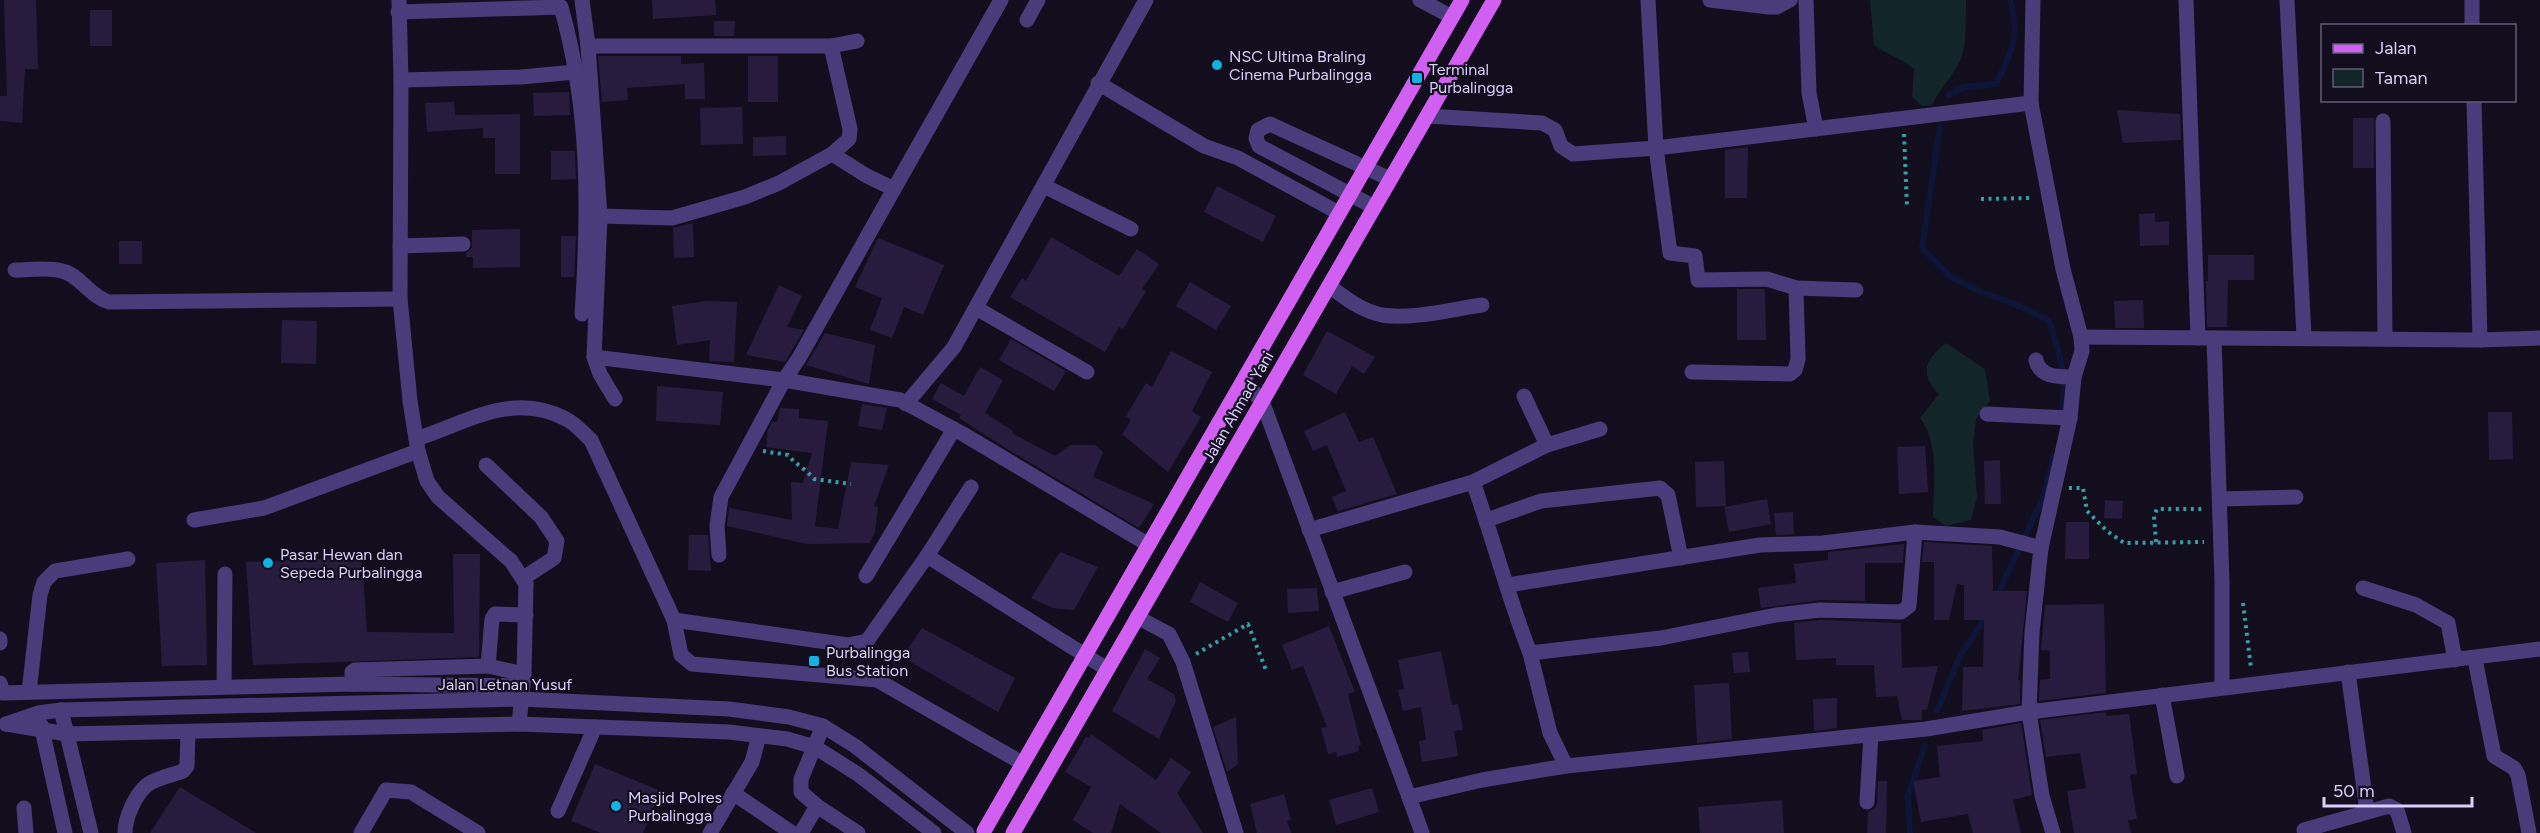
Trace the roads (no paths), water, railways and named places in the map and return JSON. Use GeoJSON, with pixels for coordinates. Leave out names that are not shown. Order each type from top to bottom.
{"type":"FeatureCollection","features":[{"type":"Feature","properties":{"kind":"main road","name":"Jalan Ahmad Yani"},"geometry":{"type":"LineString","coordinates":[[978,833],[1023,763],[1462,0]]}},
{"type":"Feature","properties":{"kind":"main road","name":"Jalan Ahmad Yani"},"geometry":{"type":"LineString","coordinates":[[1013,833],[1494,0]]}},
{"type":"Feature","properties":{"kind":"street"},"geometry":{"type":"LineString","coordinates":[[582,0],[588,46],[600,216],[594,357],[600,374],[615,399]]}},
{"type":"Feature","properties":{"kind":"street"},"geometry":{"type":"LineString","coordinates":[[719,555],[717,526],[721,497],[745,448],[799,358],[1001,0]]}},
{"type":"Feature","properties":{"kind":"street"},"geometry":{"type":"LineString","coordinates":[[1027,20],[1038,0]]}},
{"type":"Feature","properties":{"kind":"street"},"geometry":{"type":"LineString","coordinates":[[906,404],[954,347],[1044,186],[1098,83],[1146,0]]}},
{"type":"Feature","properties":{"kind":"street"},"geometry":{"type":"LineString","coordinates":[[1420,0],[1452,17]]}},
{"type":"Feature","properties":{"kind":"street"},"geometry":{"type":"LineString","coordinates":[[1648,0],[1656,148],[1671,253],[1695,256],[1698,280],[1767,279],[1796,288],[1856,290]]}},
{"type":"Feature","properties":{"kind":"street"},"geometry":{"type":"LineString","coordinates":[[1710,0],[1769,7],[1778,7],[1790,0]]}},
{"type":"Feature","properties":{"kind":"street"},"geometry":{"type":"LineString","coordinates":[[1806,0],[1809,93],[1816,129]]}},
{"type":"Feature","properties":{"kind":"street"},"geometry":{"type":"LineString","coordinates":[[2033,0],[2031,103],[2062,269],[2081,337],[2082,351],[2067,377],[2054,487],[2036,546],[2030,712],[2040,787],[2053,833]]}},
{"type":"Feature","properties":{"kind":"street"},"geometry":{"type":"LineString","coordinates":[[2186,0],[2198,338]]}},
{"type":"Feature","properties":{"kind":"street"},"geometry":{"type":"LineString","coordinates":[[2287,0],[2304,337]]}},
{"type":"Feature","properties":{"kind":"street"},"geometry":{"type":"LineString","coordinates":[[2472,0],[2472,24]]}},
{"type":"Feature","properties":{"kind":"street"},"geometry":{"type":"LineString","coordinates":[[526,584],[511,561],[438,497],[427,481],[417,445],[400,299],[401,80],[398,6],[560,4],[582,106],[587,194],[582,314]]}},
{"type":"Feature","properties":{"kind":"street"},"geometry":{"type":"LineString","coordinates":[[588,46],[831,46],[857,41]]}},
{"type":"Feature","properties":{"kind":"street"},"geometry":{"type":"LineString","coordinates":[[600,216],[672,218],[745,197],[779,183],[832,154],[849,139],[850,129],[831,46]]}},
{"type":"Feature","properties":{"kind":"street"},"geometry":{"type":"LineString","coordinates":[[401,80],[521,77],[575,72]]}},
{"type":"Feature","properties":{"kind":"street"},"geometry":{"type":"LineString","coordinates":[[1098,83],[1204,146],[1238,158],[1340,213]]}},
{"type":"Feature","properties":{"kind":"street"},"geometry":{"type":"LineString","coordinates":[[2474,102],[2480,340]]}},
{"type":"Feature","properties":{"kind":"street"},"geometry":{"type":"LineString","coordinates":[[1427,116],[1542,123],[1555,130],[1561,146],[1573,154],[1656,148],[2031,103]]}},
{"type":"Feature","properties":{"kind":"street"},"geometry":{"type":"LineString","coordinates":[[2383,121],[2385,338]]}},
{"type":"Feature","properties":{"kind":"street"},"geometry":{"type":"LineString","coordinates":[[1374,207],[1349,196],[1259,146],[1256,138],[1258,130],[1270,124],[1390,179]]}},
{"type":"Feature","properties":{"kind":"street"},"geometry":{"type":"LineString","coordinates":[[832,154],[867,176],[894,189]]}},
{"type":"Feature","properties":{"kind":"street"},"geometry":{"type":"LineString","coordinates":[[1044,186],[1131,229]]}},
{"type":"Feature","properties":{"kind":"street"},"geometry":{"type":"LineString","coordinates":[[400,246],[463,244]]}},
{"type":"Feature","properties":{"kind":"street"},"geometry":{"type":"LineString","coordinates":[[15,270],[62,270],[70,274],[93,296],[109,302],[400,299]]}},
{"type":"Feature","properties":{"kind":"street"},"geometry":{"type":"LineString","coordinates":[[1329,286],[1354,305],[1382,315],[1406,315],[1482,305]]}},
{"type":"Feature","properties":{"kind":"street"},"geometry":{"type":"LineString","coordinates":[[1692,372],[1790,374],[1796,370],[1798,359],[1796,288]]}},
{"type":"Feature","properties":{"kind":"street"},"geometry":{"type":"LineString","coordinates":[[976,308],[1087,372]]}},
{"type":"Feature","properties":{"kind":"street"},"geometry":{"type":"LineString","coordinates":[[2081,337],[2480,340],[2540,338]]}},
{"type":"Feature","properties":{"kind":"street"},"geometry":{"type":"LineString","coordinates":[[2214,338],[2220,499],[2222,687]]}},
{"type":"Feature","properties":{"kind":"street"},"geometry":{"type":"LineString","coordinates":[[594,357],[784,380],[900,400],[954,429],[1149,545]]}},
{"type":"Feature","properties":{"kind":"street"},"geometry":{"type":"LineString","coordinates":[[2036,360],[2038,368],[2043,373],[2067,377]]}},
{"type":"Feature","properties":{"kind":"street"},"geometry":{"type":"LineString","coordinates":[[1244,382],[1262,401],[1422,833]]}},
{"type":"Feature","properties":{"kind":"street"},"geometry":{"type":"LineString","coordinates":[[1524,396],[1547,445]]}},
{"type":"Feature","properties":{"kind":"street"},"geometry":{"type":"LineString","coordinates":[[194,520],[264,508],[496,410],[534,406],[568,419],[591,440],[674,620],[681,655],[692,664],[877,680],[1023,763]]}},
{"type":"Feature","properties":{"kind":"street"},"geometry":{"type":"LineString","coordinates":[[1987,414],[2063,417]]}},
{"type":"Feature","properties":{"kind":"street"},"geometry":{"type":"LineString","coordinates":[[866,576],[954,429]]}},
{"type":"Feature","properties":{"kind":"street"},"geometry":{"type":"LineString","coordinates":[[1309,530],[1473,482],[1547,445],[1600,429]]}},
{"type":"Feature","properties":{"kind":"street"},"geometry":{"type":"LineString","coordinates":[[486,465],[540,517],[557,541],[554,558],[525,577],[526,615],[519,724]]}},
{"type":"Feature","properties":{"kind":"street"},"geometry":{"type":"LineString","coordinates":[[1473,482],[1508,585],[1514,611],[1530,653],[1550,733],[1566,766]]}},
{"type":"Feature","properties":{"kind":"street"},"geometry":{"type":"LineString","coordinates":[[674,620],[848,645],[867,641],[927,556],[971,487]]}},
{"type":"Feature","properties":{"kind":"street"},"geometry":{"type":"LineString","coordinates":[[1487,520],[1541,501],[1660,488],[1668,495],[1681,558]]}},
{"type":"Feature","properties":{"kind":"street"},"geometry":{"type":"LineString","coordinates":[[2220,499],[2296,496]]}},
{"type":"Feature","properties":{"kind":"street"},"geometry":{"type":"LineString","coordinates":[[1508,585],[1760,544],[1823,543],[1915,532],[2000,537],[2036,546]]}},
{"type":"Feature","properties":{"kind":"street"},"geometry":{"type":"LineString","coordinates":[[1530,653],[1672,636],[1776,615],[1820,610],[1905,611],[1909,606],[1915,532]]}},
{"type":"Feature","properties":{"kind":"street"},"geometry":{"type":"LineString","coordinates":[[927,556],[1107,669]]}},
{"type":"Feature","properties":{"kind":"street"},"geometry":{"type":"LineString","coordinates":[[29,692],[39,595],[44,582],[55,571],[128,559]]}},
{"type":"Feature","properties":{"kind":"street"},"geometry":{"type":"LineString","coordinates":[[1332,592],[1405,572]]}},
{"type":"Feature","properties":{"kind":"street"},"geometry":{"type":"LineString","coordinates":[[224,687],[225,574]]}},
{"type":"Feature","properties":{"kind":"street"},"geometry":{"type":"LineString","coordinates":[[2363,588],[2416,605],[2448,623],[2455,660]]}},
{"type":"Feature","properties":{"kind":"street"},"geometry":{"type":"LineString","coordinates":[[488,666],[492,619],[495,614],[526,615]]}},
{"type":"Feature","properties":{"kind":"street"},"geometry":{"type":"LineString","coordinates":[[1137,617],[1170,634],[1183,662],[1236,833]]}},
{"type":"Feature","properties":{"kind":"street"},"geometry":{"type":"LineString","coordinates":[[1409,797],[1482,780],[1566,766],[1926,729],[2030,712],[2540,649]]}},
{"type":"Feature","properties":{"kind":"street"},"geometry":{"type":"LineString","coordinates":[[2475,658],[2494,756],[2514,768],[2518,775],[2529,833]]}},
{"type":"Feature","properties":{"kind":"street"},"geometry":{"type":"LineString","coordinates":[[352,684],[352,672],[355,670],[488,666],[523,686]]}},
{"type":"Feature","properties":{"kind":"street"},"geometry":{"type":"LineString","coordinates":[[2348,672],[2367,811]]}},
{"type":"Feature","properties":{"kind":"street"},"geometry":{"type":"LineString","coordinates":[[0,683],[3,693],[352,684],[523,686]]}},
{"type":"Feature","properties":{"kind":"street","name":"Jalan Letnan Yusuf"},"geometry":{"type":"LineString","coordinates":[[3,724],[38,713],[61,710],[523,686],[729,708],[789,717],[823,726],[978,833]]}},
{"type":"Feature","properties":{"kind":"street"},"geometry":{"type":"LineString","coordinates":[[2162,695],[2177,776]]}},
{"type":"Feature","properties":{"kind":"street"},"geometry":{"type":"LineString","coordinates":[[61,710],[91,833]]}},
{"type":"Feature","properties":{"kind":"street"},"geometry":{"type":"LineString","coordinates":[[38,713],[65,833]]}},
{"type":"Feature","properties":{"kind":"street","name":"Jalan Letnan Yusuf"},"geometry":{"type":"LineString","coordinates":[[3,724],[42,732],[67,734],[519,724],[787,739],[815,747],[859,775],[934,833]]}},
{"type":"Feature","properties":{"kind":"street"},"geometry":{"type":"LineString","coordinates":[[823,726],[801,779],[801,792],[858,833]]}},
{"type":"Feature","properties":{"kind":"street"},"geometry":{"type":"LineString","coordinates":[[558,811],[595,727]]}},
{"type":"Feature","properties":{"kind":"street"},"geometry":{"type":"LineString","coordinates":[[125,833],[125,824],[136,799],[147,785],[183,771],[188,766],[188,732]]}},
{"type":"Feature","properties":{"kind":"street"},"geometry":{"type":"LineString","coordinates":[[1867,802],[1871,735]]}},
{"type":"Feature","properties":{"kind":"street"},"geometry":{"type":"LineString","coordinates":[[710,833],[752,762],[759,736]]}},
{"type":"Feature","properties":{"kind":"street"},"geometry":{"type":"LineString","coordinates":[[361,833],[386,790],[411,792],[478,833]]}},
{"type":"Feature","properties":{"kind":"street"},"geometry":{"type":"LineString","coordinates":[[734,793],[792,833]]}},
{"type":"Feature","properties":{"kind":"street"},"geometry":{"type":"LineString","coordinates":[[801,833],[818,806]]}},
{"type":"Feature","properties":{"kind":"street"},"geometry":{"type":"LineString","coordinates":[[2304,830],[2389,806],[2397,810],[2404,833]]}},
{"type":"Feature","properties":{"kind":"street"},"geometry":{"type":"LineString","coordinates":[[24,808],[26,833]]}},
{"type":"Feature","properties":{"kind":"waterway"},"geometry":{"type":"LineString","coordinates":[[1949,95],[1964,87],[1996,84],[2013,44],[2015,23],[2010,0]]}},
{"type":"Feature","properties":{"kind":"waterway"},"geometry":{"type":"LineString","coordinates":[[1940,127],[1922,248],[1951,277],[2049,321],[2062,368],[2064,391],[2062,416]]}},
{"type":"Feature","properties":{"kind":"waterway"},"geometry":{"type":"LineString","coordinates":[[1997,596],[2043,498],[2054,456]]}},
{"type":"Feature","properties":{"kind":"waterway"},"geometry":{"type":"LineString","coordinates":[[1937,711],[1961,654],[1989,613]]}},
{"type":"Feature","properties":{"kind":"waterway"},"geometry":{"type":"LineString","coordinates":[[1910,833],[1908,796],[1925,745]]}},
{"type":"Feature","properties":{"kind":"place","name":"NSC Ultima Braling Cinema Purbalingga"},"geometry":{"type":"Point","coordinates":[1217,65]}},
{"type":"Feature","properties":{"kind":"place","name":"Terminal Purbalingga"},"geometry":{"type":"Point","coordinates":[1417,78]}},
{"type":"Feature","properties":{"kind":"place","name":"Pasar Hewan dan Sepeda Purbalingga"},"geometry":{"type":"Point","coordinates":[268,563]}},
{"type":"Feature","properties":{"kind":"place","name":"Purbalingga Bus Station"},"geometry":{"type":"Point","coordinates":[814,661]}},
{"type":"Feature","properties":{"kind":"place","name":"Masjid Polres Purbalingga"},"geometry":{"type":"Point","coordinates":[616,806]}}]}
